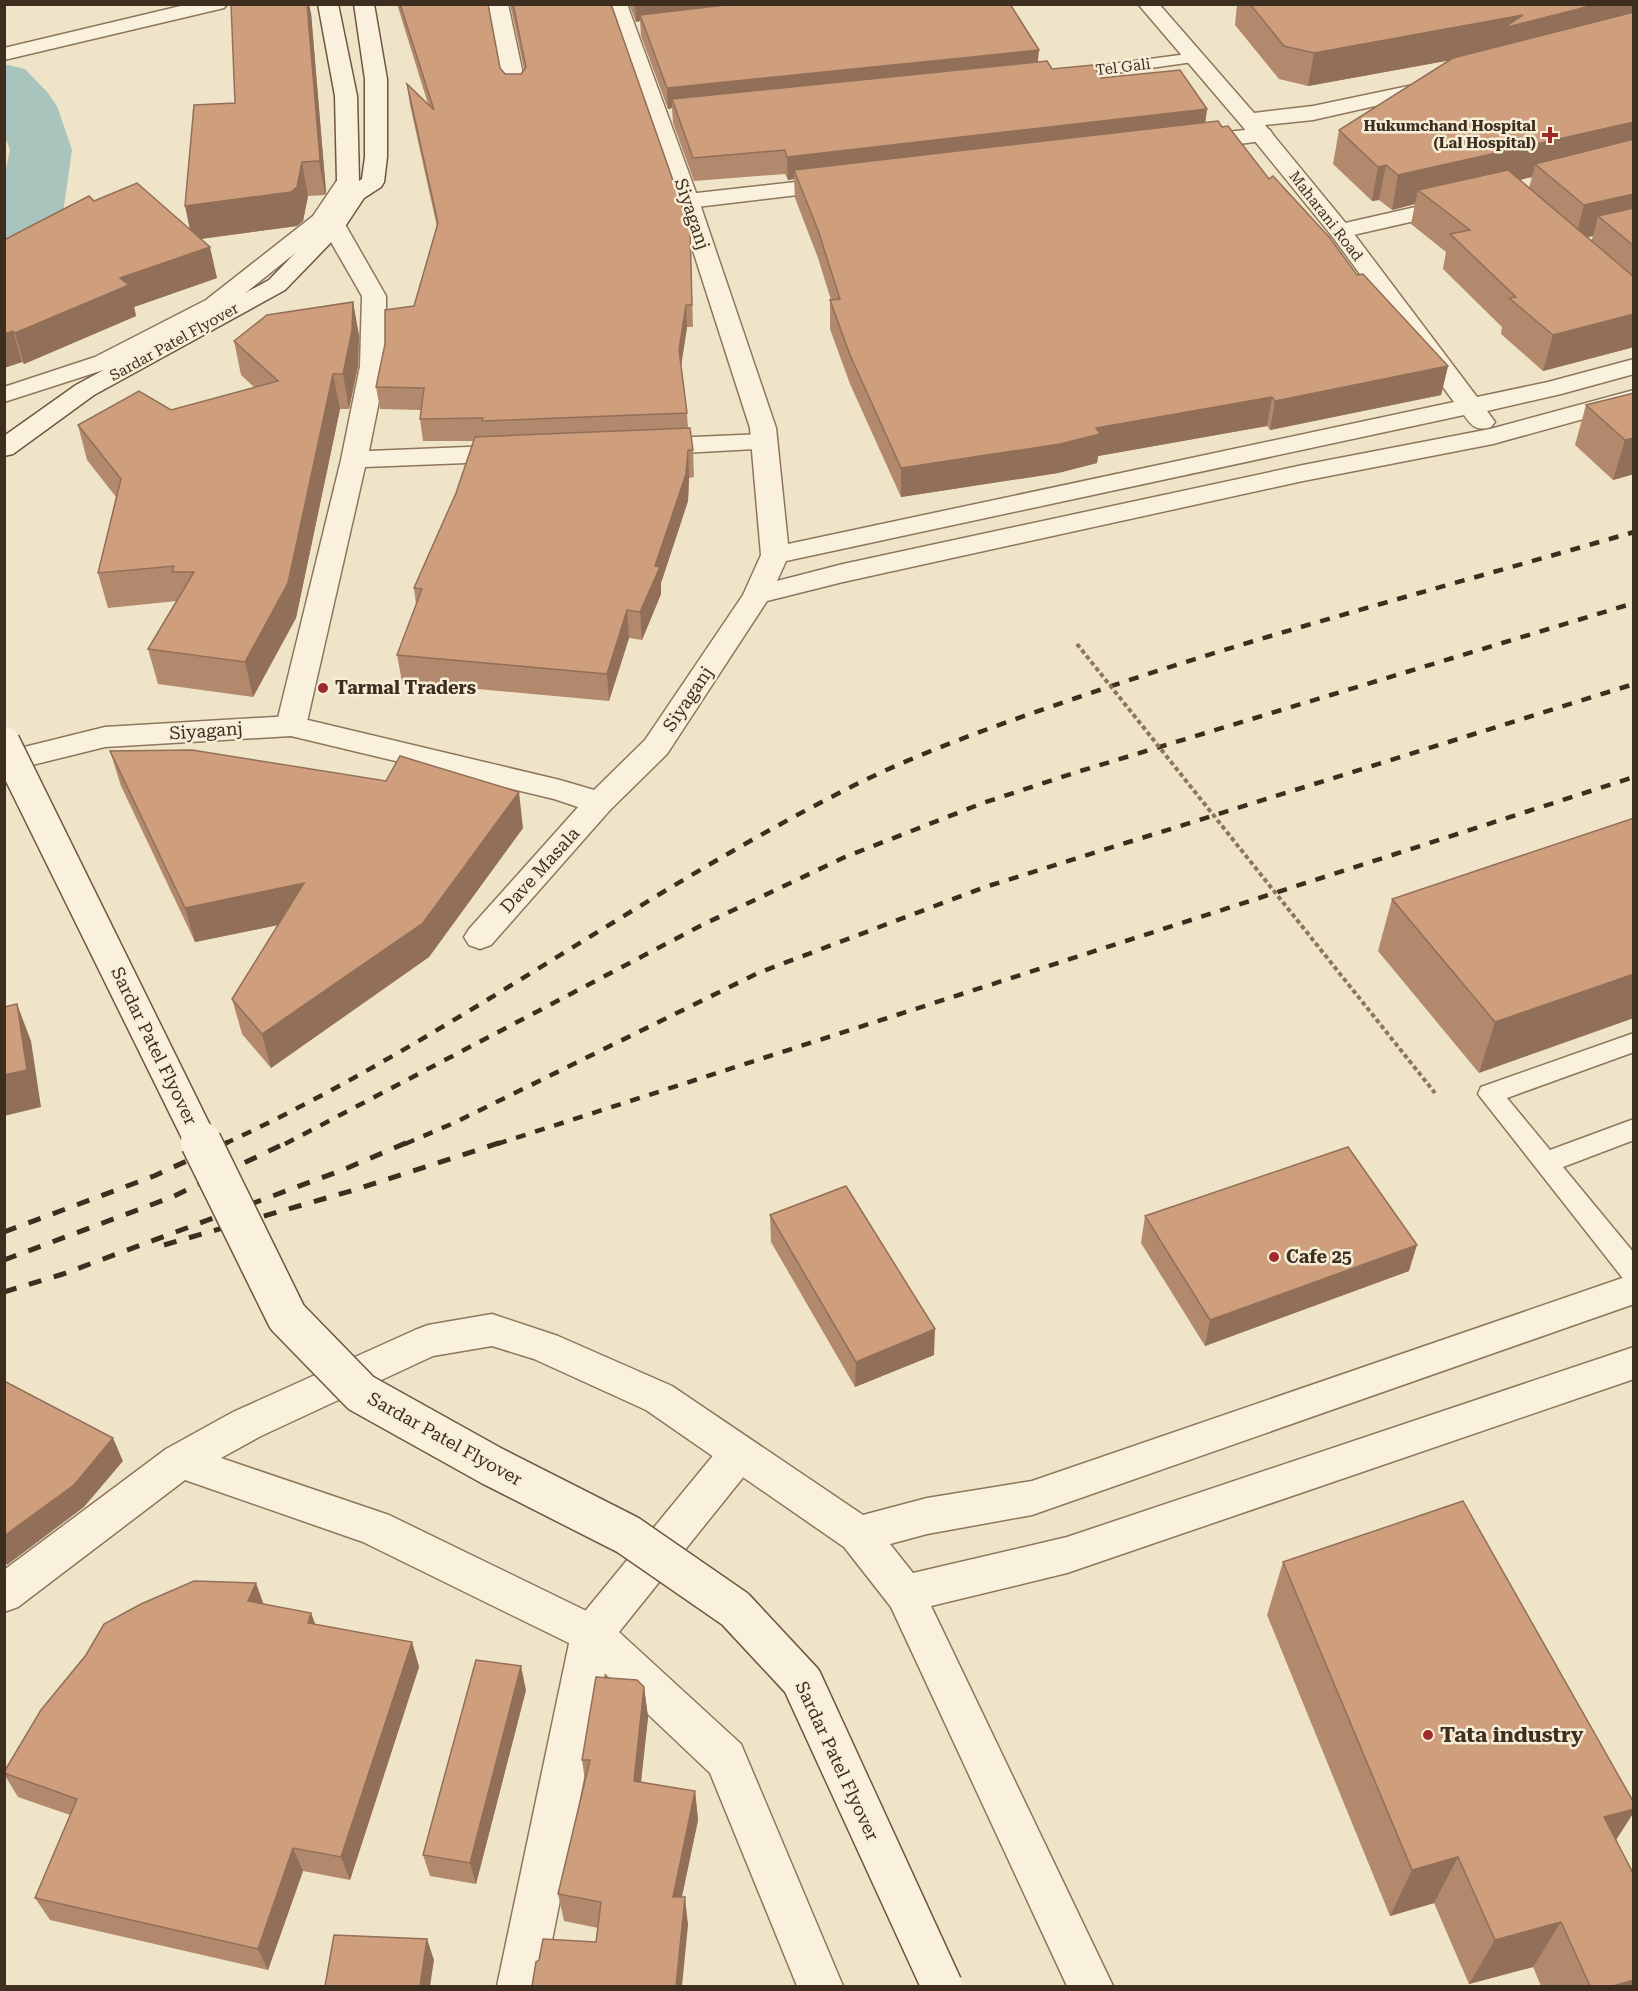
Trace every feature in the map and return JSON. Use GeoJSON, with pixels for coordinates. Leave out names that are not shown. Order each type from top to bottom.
{"type":"FeatureCollection","features":[{"type":"Feature","properties":{"kind":"street"},"geometry":{"type":"LineString","coordinates":[[4,54],[217,4]]}},
{"type":"Feature","properties":{"kind":"street"},"geometry":{"type":"LineString","coordinates":[[328,4],[346,96],[351,187]]}},
{"type":"Feature","properties":{"kind":"street"},"geometry":{"type":"LineString","coordinates":[[4,395],[104,362],[215,305],[321,221],[351,187],[373,182],[376,157],[376,79],[363,4]]}},
{"type":"Feature","properties":{"kind":"street"},"geometry":{"type":"LineString","coordinates":[[498,4],[515,88]]}},
{"type":"Feature","properties":{"kind":"street","name":"Siyaganj"},"geometry":{"type":"LineString","coordinates":[[4,762],[105,738],[291,726],[560,790],[599,803],[656,747],[757,595],[775,555],[763,428],[688,201],[669,116],[645,78],[631,29],[617,4]]}},
{"type":"Feature","properties":{"kind":"street","name":"Maharani Road"},"geometry":{"type":"LineString","coordinates":[[1148,4],[1255,127],[1340,231],[1493,436]]}},
{"type":"Feature","properties":{"kind":"street"},"geometry":{"type":"LineString","coordinates":[[1168,146],[1456,81]]}},
{"type":"Feature","properties":{"kind":"street"},"geometry":{"type":"LineString","coordinates":[[688,201],[864,181]]}},
{"type":"Feature","properties":{"kind":"street","name":"Sardar Patel Flyover"},"geometry":{"type":"LineString","coordinates":[[4,448],[85,390],[277,285],[334,226],[351,187]]}},
{"type":"Feature","properties":{"kind":"street"},"geometry":{"type":"LineString","coordinates":[[1340,231],[1472,202]]}},
{"type":"Feature","properties":{"kind":"street"},"geometry":{"type":"LineString","coordinates":[[291,726],[354,460],[373,366],[374,296],[334,226]]}},
{"type":"Feature","properties":{"kind":"street"},"geometry":{"type":"LineString","coordinates":[[775,555],[1552,389],[1634,366]]}},
{"type":"Feature","properties":{"kind":"street"},"geometry":{"type":"LineString","coordinates":[[757,595],[843,573],[1268,481],[1493,436],[1634,397]]}},
{"type":"Feature","properties":{"kind":"street"},"geometry":{"type":"LineString","coordinates":[[623,448],[764,442]]}},
{"type":"Feature","properties":{"kind":"street"},"geometry":{"type":"LineString","coordinates":[[354,460],[541,452]]}},
{"type":"Feature","properties":{"kind":"street","name":"Sardar Patel Flyover"},"geometry":{"type":"LineString","coordinates":[[4,742],[287,1317],[361,1393],[492,1466],[628,1535],[735,1610],[802,1681],[942,1986]]}},
{"type":"Feature","properties":{"kind":"street","name":"Dave Masala"},"geometry":{"type":"LineString","coordinates":[[480,937],[599,803]]}},
{"type":"Feature","properties":{"kind":"street"},"geometry":{"type":"LineString","coordinates":[[858,1534],[927,1516],[1032,1498],[1634,1289]]}},
{"type":"Feature","properties":{"kind":"street"},"geometry":{"type":"LineString","coordinates":[[4,1594],[180,1461],[247,1424],[428,1341],[492,1330],[545,1347],[659,1398],[858,1534],[905,1594],[1090,1986]]}},
{"type":"Feature","properties":{"kind":"street"},"geometry":{"type":"LineString","coordinates":[[905,1594],[1067,1555],[1634,1364]]}},
{"type":"Feature","properties":{"kind":"street"},"geometry":{"type":"LineString","coordinates":[[520,1986],[592,1634],[739,1453]]}},
{"type":"Feature","properties":{"kind":"street"},"geometry":{"type":"LineString","coordinates":[[180,1461],[375,1528],[592,1634],[726,1759],[820,1986]]}},
{"type":"Feature","properties":{"kind":"lane","name":"Tel Gali"},"geometry":{"type":"LineString","coordinates":[[1054,76],[1195,58]]}},
{"type":"Feature","properties":{"kind":"lane"},"geometry":{"type":"LineString","coordinates":[[1634,1042],[1490,1094],[1634,1273]]}},
{"type":"Feature","properties":{"kind":"lane"},"geometry":{"type":"LineString","coordinates":[[1545,1163],[1634,1130]]}},
{"type":"Feature","properties":{"kind":"path"},"geometry":{"type":"LineString","coordinates":[[1077,644],[1435,1093]]}},
{"type":"Feature","properties":{"kind":"building"},"geometry":{"type":"Polygon","coordinates":[[[231,4],[307,4],[320,159],[319,161],[302,162],[297,187],[291,192],[185,206],[194,105],[235,103],[231,4]]]}},
{"type":"Feature","properties":{"kind":"building"},"geometry":{"type":"Polygon","coordinates":[[[400,4],[488,4],[500,68],[505,74],[521,74],[526,67],[513,4],[611,4],[690,229],[692,305],[686,305],[679,350],[687,413],[482,421],[483,418],[420,419],[424,388],[376,387],[385,344],[385,310],[414,306],[438,223],[407,84],[434,110],[400,4]]]}},
{"type":"Feature","properties":{"kind":"building"},"geometry":{"type":"Polygon","coordinates":[[[734,4],[1010,4],[1039,50],[667,88],[640,15],[734,4]]]}},
{"type":"Feature","properties":{"kind":"building"},"geometry":{"type":"Polygon","coordinates":[[[1250,4],[1598,4],[1503,28],[1523,15],[1314,53],[1284,46],[1250,4]]]}},
{"type":"Feature","properties":{"kind":"building"},"geometry":{"type":"Polygon","coordinates":[[[1634,12],[1634,122],[1398,175],[1386,165],[1378,167],[1339,130],[1453,58],[1634,12]]]}},
{"type":"Feature","properties":{"kind":"building"},"geometry":{"type":"Polygon","coordinates":[[[1047,61],[1052,69],[1093,65],[1101,78],[1180,70],[1207,109],[787,157],[785,150],[693,158],[672,99],[1047,61]]]}},
{"type":"Feature","properties":{"kind":"building"},"geometry":{"type":"Polygon","coordinates":[[[1218,121],[1222,127],[1228,126],[1269,179],[1273,176],[1330,238],[1357,275],[1363,274],[1448,366],[1275,401],[1272,397],[1096,428],[1100,434],[1060,444],[901,468],[850,355],[830,300],[840,299],[818,230],[794,170],[1218,121]]]}},
{"type":"Feature","properties":{"kind":"building"},"geometry":{"type":"Polygon","coordinates":[[[1634,139],[1634,194],[1584,205],[1535,164],[1634,139]]]}},
{"type":"Feature","properties":{"kind":"building"},"geometry":{"type":"Polygon","coordinates":[[[1508,170],[1634,277],[1634,314],[1553,335],[1509,298],[1516,297],[1450,234],[1470,230],[1418,190],[1508,170]]]}},
{"type":"Feature","properties":{"kind":"building"},"geometry":{"type":"Polygon","coordinates":[[[137,183],[210,247],[120,278],[129,285],[15,333],[13,331],[4,334],[4,240],[89,196],[94,201],[137,183]]]}},
{"type":"Feature","properties":{"kind":"building"},"geometry":{"type":"Polygon","coordinates":[[[1634,208],[1634,246],[1598,216],[1634,208]]]}},
{"type":"Feature","properties":{"kind":"building"},"geometry":{"type":"Polygon","coordinates":[[[353,302],[352,331],[343,374],[333,374],[288,583],[245,662],[148,649],[194,572],[172,572],[174,566],[98,573],[121,479],[78,425],[139,391],[171,410],[278,381],[234,341],[267,315],[353,302]]]}},
{"type":"Feature","properties":{"kind":"building"},"geometry":{"type":"Polygon","coordinates":[[[1634,393],[1634,438],[1625,440],[1586,405],[1634,393]]]}},
{"type":"Feature","properties":{"kind":"building"},"geometry":{"type":"Polygon","coordinates":[[[690,428],[693,450],[688,450],[686,474],[655,566],[660,567],[640,612],[627,610],[607,674],[397,655],[422,589],[414,588],[456,493],[475,437],[690,428]]]}},
{"type":"Feature","properties":{"kind":"building"},"geometry":{"type":"Polygon","coordinates":[[[192,750],[386,781],[400,756],[519,792],[423,923],[262,1034],[232,999],[304,883],[185,908],[110,751],[192,750]]]}},
{"type":"Feature","properties":{"kind":"building"},"geometry":{"type":"Polygon","coordinates":[[[1634,818],[1634,974],[1495,1022],[1392,899],[1634,818]]]}},
{"type":"Feature","properties":{"kind":"building"},"geometry":{"type":"Polygon","coordinates":[[[17,1004],[27,1070],[4,1075],[4,1007],[17,1004]]]}},
{"type":"Feature","properties":{"kind":"building","name":"Cafe 25"},"geometry":{"type":"Polygon","coordinates":[[[1348,1147],[1417,1245],[1210,1320],[1145,1216],[1348,1147]]]}},
{"type":"Feature","properties":{"kind":"building"},"geometry":{"type":"Polygon","coordinates":[[[846,1186],[935,1329],[856,1362],[770,1215],[846,1186]]]}},
{"type":"Feature","properties":{"kind":"building"},"geometry":{"type":"Polygon","coordinates":[[[4,1381],[113,1438],[74,1485],[4,1536],[4,1381]]]}},
{"type":"Feature","properties":{"kind":"building"},"geometry":{"type":"Polygon","coordinates":[[[1463,1501],[1634,1803],[1634,1809],[1604,1817],[1634,1875],[1634,1980],[1613,1986],[1590,1986],[1561,1922],[1495,1940],[1458,1857],[1412,1870],[1283,1562],[1463,1501]]]}},
{"type":"Feature","properties":{"kind":"building"},"geometry":{"type":"Polygon","coordinates":[[[194,1581],[256,1583],[248,1601],[311,1613],[308,1623],[412,1642],[341,1857],[293,1848],[258,1949],[35,1898],[77,1799],[4,1773],[41,1710],[86,1655],[104,1624],[141,1604],[194,1581]]]}},
{"type":"Feature","properties":{"kind":"building"},"geometry":{"type":"Polygon","coordinates":[[[476,1660],[521,1666],[470,1863],[423,1855],[476,1660]]]}},
{"type":"Feature","properties":{"kind":"building"},"geometry":{"type":"Polygon","coordinates":[[[596,1677],[637,1680],[644,1687],[634,1781],[695,1791],[673,1897],[685,1897],[676,1986],[532,1986],[543,1939],[596,1942],[601,1902],[558,1894],[590,1760],[582,1760],[596,1677]]]}},
{"type":"Feature","properties":{"kind":"building"},"geometry":{"type":"Polygon","coordinates":[[[334,1935],[427,1939],[420,1986],[325,1986],[334,1935]]]}},
{"type":"Feature","properties":{"kind":"waterway"},"geometry":{"type":"LineString","coordinates":[[4,82],[26,106],[41,150],[28,227],[4,237]]}},
{"type":"Feature","properties":{"kind":"railway"},"geometry":{"type":"LineString","coordinates":[[224,1144],[304,1105],[383,1062],[766,832],[901,763],[1017,718],[1214,653],[1634,532]]}},
{"type":"Feature","properties":{"kind":"railway"},"geometry":{"type":"LineString","coordinates":[[285,1144],[702,925],[845,857],[983,803],[1077,772],[1634,603]]}},
{"type":"Feature","properties":{"kind":"railway"},"geometry":{"type":"LineString","coordinates":[[405,1144],[456,1122],[758,973],[985,887],[1634,684]]}},
{"type":"Feature","properties":{"kind":"railway"},"geometry":{"type":"LineString","coordinates":[[497,1144],[1634,777]]}},
{"type":"Feature","properties":{"kind":"railway"},"geometry":{"type":"LineString","coordinates":[[4,1232],[154,1176],[228,1142]]}},
{"type":"Feature","properties":{"kind":"railway"},"geometry":{"type":"LineString","coordinates":[[4,1260],[172,1197],[288,1142]]}},
{"type":"Feature","properties":{"kind":"railway"},"geometry":{"type":"LineString","coordinates":[[4,1292],[63,1274],[345,1169],[408,1142]]}},
{"type":"Feature","properties":{"kind":"railway"},"geometry":{"type":"LineString","coordinates":[[164,1245],[354,1190],[502,1142]]}},
{"type":"Feature","properties":{"kind":"place","name":"Hukumchand Hospital (Lal Hospital)"},"geometry":{"type":"Point","coordinates":[1550,135]}},
{"type":"Feature","properties":{"kind":"place","name":"Tarmal Traders"},"geometry":{"type":"Point","coordinates":[323,688]}},
{"type":"Feature","properties":{"kind":"place","name":"Cafe 25"},"geometry":{"type":"Point","coordinates":[1274,1257]}},
{"type":"Feature","properties":{"kind":"place","name":"Tata industry"},"geometry":{"type":"Point","coordinates":[1428,1735]}}]}
